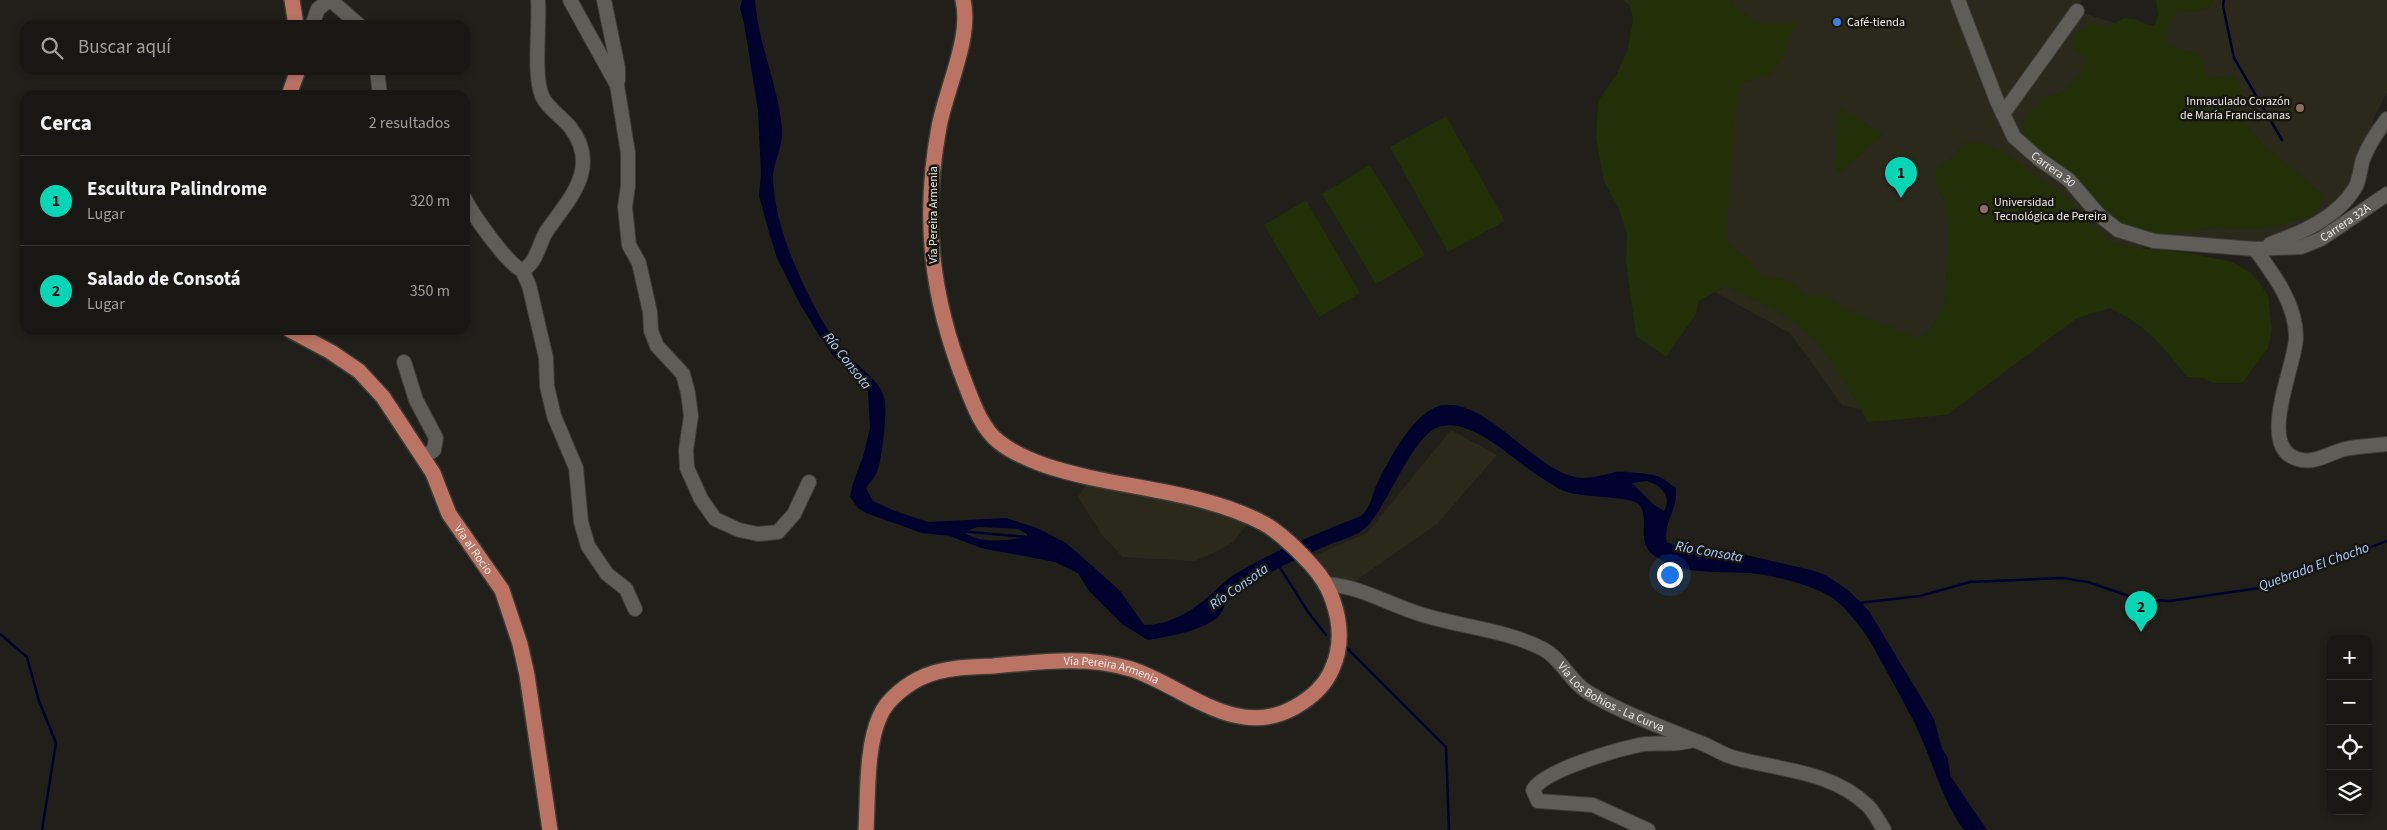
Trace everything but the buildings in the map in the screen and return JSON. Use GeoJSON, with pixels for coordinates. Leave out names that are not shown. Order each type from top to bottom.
{"type":"FeatureCollection","features":[{"type":"Feature","properties":{"kind":"main road"},"geometry":{"type":"LineString","coordinates":[[292,0],[295,20]]}},
{"type":"Feature","properties":{"kind":"main road","name":"Vía Pereira Armenia"},"geometry":{"type":"LineString","coordinates":[[866,830],[870,760],[880,715],[890,701],[914,681],[927,675],[948,669],[1064,660],[1093,661],[1133,670],[1215,710],[1249,718],[1282,714],[1319,689],[1331,673],[1340,636],[1337,613],[1326,584],[1308,561],[1265,524],[1216,505],[1051,468],[1023,456],[1000,443],[987,430],[970,398],[953,354],[937,298],[932,258],[932,168],[940,123],[964,39],[965,9],[963,0]]}},
{"type":"Feature","properties":{"kind":"main road"},"geometry":{"type":"LineString","coordinates":[[291,90],[296,75]]}},
{"type":"Feature","properties":{"kind":"main road","name":"Via al Rocio"},"geometry":{"type":"LineString","coordinates":[[299,335],[331,352],[359,371],[383,397],[433,473],[449,514],[502,590],[520,644],[527,675],[550,830]]}},
{"type":"Feature","properties":{"kind":"street"},"geometry":{"type":"LineString","coordinates":[[350,0],[354,20]]}},
{"type":"Feature","properties":{"kind":"street"},"geometry":{"type":"LineString","coordinates":[[522,270],[531,264],[540,242],[580,184],[583,163],[581,146],[571,128],[542,97],[539,77],[538,0]]}},
{"type":"Feature","properties":{"kind":"street"},"geometry":{"type":"LineString","coordinates":[[570,0],[617,85]]}},
{"type":"Feature","properties":{"kind":"street"},"geometry":{"type":"LineString","coordinates":[[604,0],[618,68],[617,85],[628,153],[628,186],[625,207],[629,245],[639,263],[650,312],[651,331],[657,346],[683,374],[691,416],[686,450],[687,468],[701,500],[715,519],[739,530],[758,534],[778,532],[794,514],[809,482]]}},
{"type":"Feature","properties":{"kind":"street","name":"Carrera 30"},"geometry":{"type":"LineString","coordinates":[[1958,0],[2014,137],[2039,159],[2069,180],[2099,215],[2118,230],[2154,241],[2255,249],[2301,247]]}},
{"type":"Feature","properties":{"kind":"street"},"geometry":{"type":"LineString","coordinates":[[314,20],[318,9],[328,2],[334,3],[353,20]]}},
{"type":"Feature","properties":{"kind":"street"},"geometry":{"type":"LineString","coordinates":[[2003,114],[2077,11]]}},
{"type":"Feature","properties":{"kind":"street"},"geometry":{"type":"LineString","coordinates":[[378,75],[379,90]]}},
{"type":"Feature","properties":{"kind":"street"},"geometry":{"type":"LineString","coordinates":[[2387,119],[2374,136],[2364,158],[2356,187],[2341,206],[2329,217],[2284,239],[2255,249],[2282,286],[2292,315],[2296,337],[2279,413],[2278,433],[2282,445],[2299,460],[2309,461],[2346,448],[2387,444]]}},
{"type":"Feature","properties":{"kind":"street","name":"Carrera 32A"},"geometry":{"type":"LineString","coordinates":[[2301,247],[2321,239],[2387,194]]}},
{"type":"Feature","properties":{"kind":"street"},"geometry":{"type":"LineString","coordinates":[[470,209],[477,221],[510,262],[522,270],[529,285],[546,358],[547,386],[554,416],[576,468],[581,522],[588,546],[607,574],[626,589],[635,609]]}},
{"type":"Feature","properties":{"kind":"street"},"geometry":{"type":"LineString","coordinates":[[404,362],[416,400],[436,438],[434,450],[422,457]]}},
{"type":"Feature","properties":{"kind":"street","name":"Vía Los Bohios - La Curva"},"geometry":{"type":"LineString","coordinates":[[1326,584],[1363,591],[1422,615],[1506,634],[1545,650],[1585,690],[1693,740],[1705,743],[1733,758],[1800,770],[1844,788],[1868,805],[1884,830]]}},
{"type":"Feature","properties":{"kind":"street"},"geometry":{"type":"LineString","coordinates":[[1648,830],[1593,805],[1538,801],[1533,790],[1542,779],[1566,768],[1614,752],[1640,744],[1674,745],[1693,740]]}},
{"type":"Feature","properties":{"kind":"shaded area","name":"Universidad Tecnológica de Pereira"},"geometry":{"type":"Polygon","coordinates":[[[1623,0],[2082,0],[2077,11],[2159,37],[2174,0],[2387,0],[2387,92],[2373,120],[2372,132],[2341,206],[2255,249],[2147,243],[2127,260],[1868,411],[1842,405],[1790,333],[1648,256],[1635,10],[1623,0]]]}},
{"type":"Feature","properties":{"kind":"shaded area"},"geometry":{"type":"Polygon","coordinates":[[[1451,430],[1497,455],[1437,524],[1354,582],[1328,580],[1312,557],[1367,533],[1451,430]]]}},
{"type":"Feature","properties":{"kind":"shaded area"},"geometry":{"type":"Polygon","coordinates":[[[1088,481],[1179,499],[1250,521],[1233,542],[1218,551],[1194,561],[1123,557],[1102,535],[1078,497],[1088,481]]]}},
{"type":"Feature","properties":{"kind":"green space"},"geometry":{"type":"Polygon","coordinates":[[[1629,0],[1734,0],[1733,6],[1761,23],[1797,23],[1783,57],[1772,74],[1741,83],[1735,110],[1726,241],[1752,263],[1762,276],[1789,281],[1809,296],[1826,296],[1843,308],[1918,338],[1929,332],[1944,306],[1950,230],[1946,206],[1936,184],[1936,169],[1953,157],[1964,143],[1982,141],[1999,150],[2058,190],[2109,241],[2130,247],[2189,253],[2232,262],[2252,273],[2268,295],[2272,330],[2268,348],[2242,383],[2213,383],[2204,378],[2187,377],[2153,337],[2135,322],[2110,308],[2077,318],[1947,415],[1868,422],[1824,351],[1805,331],[1777,311],[1725,286],[1699,301],[1696,314],[1666,357],[1636,336],[1626,262],[1627,235],[1619,209],[1604,181],[1596,138],[1598,101],[1616,75],[1628,49],[1633,19],[1629,0]]]}},
{"type":"Feature","properties":{"kind":"green space"},"geometry":{"type":"Polygon","coordinates":[[[2156,0],[2214,0],[2208,8],[2193,12],[2178,11],[2167,28],[2166,41],[2169,45],[2198,54],[2203,60],[2205,75],[2213,78],[2236,76],[2243,90],[2239,112],[2244,123],[2265,146],[2323,195],[2320,206],[2311,216],[2259,229],[2216,228],[2153,236],[2113,220],[2063,166],[2047,158],[2026,136],[2022,123],[2042,98],[2061,93],[2082,73],[2084,58],[2073,49],[2073,35],[2091,24],[2110,26],[2124,18],[2135,19],[2151,26],[2155,24],[2158,15],[2156,0]]]}},
{"type":"Feature","properties":{"kind":"green space"},"geometry":{"type":"Polygon","coordinates":[[[1840,108],[1883,134],[1841,172],[1835,167],[1840,108]]]}},
{"type":"Feature","properties":{"kind":"green space"},"geometry":{"type":"Polygon","coordinates":[[[1446,116],[1505,221],[1448,252],[1390,147],[1446,116]]]}},
{"type":"Feature","properties":{"kind":"green space"},"geometry":{"type":"Polygon","coordinates":[[[1370,165],[1425,255],[1376,284],[1322,194],[1370,165]]]}},
{"type":"Feature","properties":{"kind":"green space"},"geometry":{"type":"Polygon","coordinates":[[[1306,200],[1360,293],[1319,317],[1264,225],[1306,200]]]}},
{"type":"Feature","properties":{"kind":"water"},"geometry":{"type":"Polygon","coordinates":[[[742,0],[755,0],[760,32],[777,96],[782,136],[773,177],[774,192],[776,207],[789,250],[807,292],[827,329],[842,350],[874,380],[883,393],[885,401],[885,427],[881,459],[877,472],[866,488],[873,501],[928,522],[1006,518],[1037,528],[1066,543],[1097,570],[1121,592],[1144,625],[1162,623],[1187,612],[1212,594],[1229,578],[1263,558],[1361,516],[1369,506],[1376,486],[1400,442],[1416,422],[1434,408],[1451,405],[1468,409],[1486,419],[1558,471],[1580,478],[1590,478],[1616,472],[1660,477],[1676,488],[1675,503],[1667,528],[1667,544],[1681,550],[1699,547],[1720,549],[1811,570],[1826,575],[1849,591],[1869,611],[1934,719],[1949,774],[1987,830],[1964,830],[1957,820],[1946,799],[1916,725],[1876,652],[1855,620],[1834,599],[1816,589],[1781,578],[1749,573],[1699,571],[1674,566],[1663,561],[1652,554],[1647,548],[1643,514],[1637,503],[1625,499],[1564,491],[1531,471],[1492,442],[1463,427],[1449,425],[1436,428],[1427,434],[1418,444],[1377,513],[1361,532],[1296,559],[1242,589],[1227,602],[1219,616],[1209,623],[1184,633],[1148,640],[1122,624],[1089,591],[1078,573],[1055,562],[981,548],[950,536],[922,533],[866,513],[858,508],[850,497],[870,428],[868,392],[832,354],[817,332],[800,304],[777,258],[759,196],[761,173],[758,111],[740,8],[742,0]],[[1646,481],[1632,483],[1653,504],[1664,511],[1667,500],[1664,492],[1656,485],[1646,481]],[[978,527],[963,532],[986,540],[1011,540],[1027,537],[1027,534],[1018,529],[978,527]]]}},
{"type":"Feature","properties":{"kind":"waterway"},"geometry":{"type":"LineString","coordinates":[[2224,0],[2223,6],[2234,58],[2282,140]]}},
{"type":"Feature","properties":{"kind":"waterway","name":"Río Consota"},"geometry":{"type":"LineString","coordinates":[[1386,470],[1398,449]]}},
{"type":"Feature","properties":{"kind":"waterway","name":"Río Consota"},"geometry":{"type":"LineString","coordinates":[[959,531],[1028,537]]}},
{"type":"Feature","properties":{"kind":"waterway","name":"Quebrada El Chocho"},"geometry":{"type":"LineString","coordinates":[[1859,603],[1920,596],[1970,582],[2062,578],[2088,582],[2138,599],[2170,601],[2266,587],[2387,541]]}},
{"type":"Feature","properties":{"kind":"waterway","name":"Río Consota"},"geometry":{"type":"LineString","coordinates":[[1665,543],[1684,550]]}},
{"type":"Feature","properties":{"kind":"waterway"},"geometry":{"type":"LineString","coordinates":[[1279,566],[1308,612],[1326,635]]}},
{"type":"Feature","properties":{"kind":"waterway"},"geometry":{"type":"LineString","coordinates":[[0,634],[27,657],[39,701],[56,743],[42,830]]}},
{"type":"Feature","properties":{"kind":"waterway"},"geometry":{"type":"LineString","coordinates":[[1345,646],[1446,747],[1449,830]]}},
{"type":"Feature","properties":{"kind":"waterway","name":"Río Consota"},"geometry":{"type":"LineString","coordinates":[[1942,751],[1946,757],[1949,774]]}},
{"type":"Feature","properties":{"kind":"place","name":"Café-tienda"},"geometry":{"type":"Point","coordinates":[1837,22]}},
{"type":"Feature","properties":{"kind":"place","name":"Inmaculado Corazón de María Franciscanas"},"geometry":{"type":"Point","coordinates":[2300,108]}},
{"type":"Feature","properties":{"kind":"place","name":"Escultura Palindrome"},"geometry":{"type":"Point","coordinates":[1901,198]}},
{"type":"Feature","properties":{"kind":"place","name":"Universidad Tecnológica de Pereira"},"geometry":{"type":"Point","coordinates":[1984,209]}},
{"type":"Feature","properties":{"kind":"place","name":"Salado de Consotá"},"geometry":{"type":"Point","coordinates":[2141,632]}}]}
